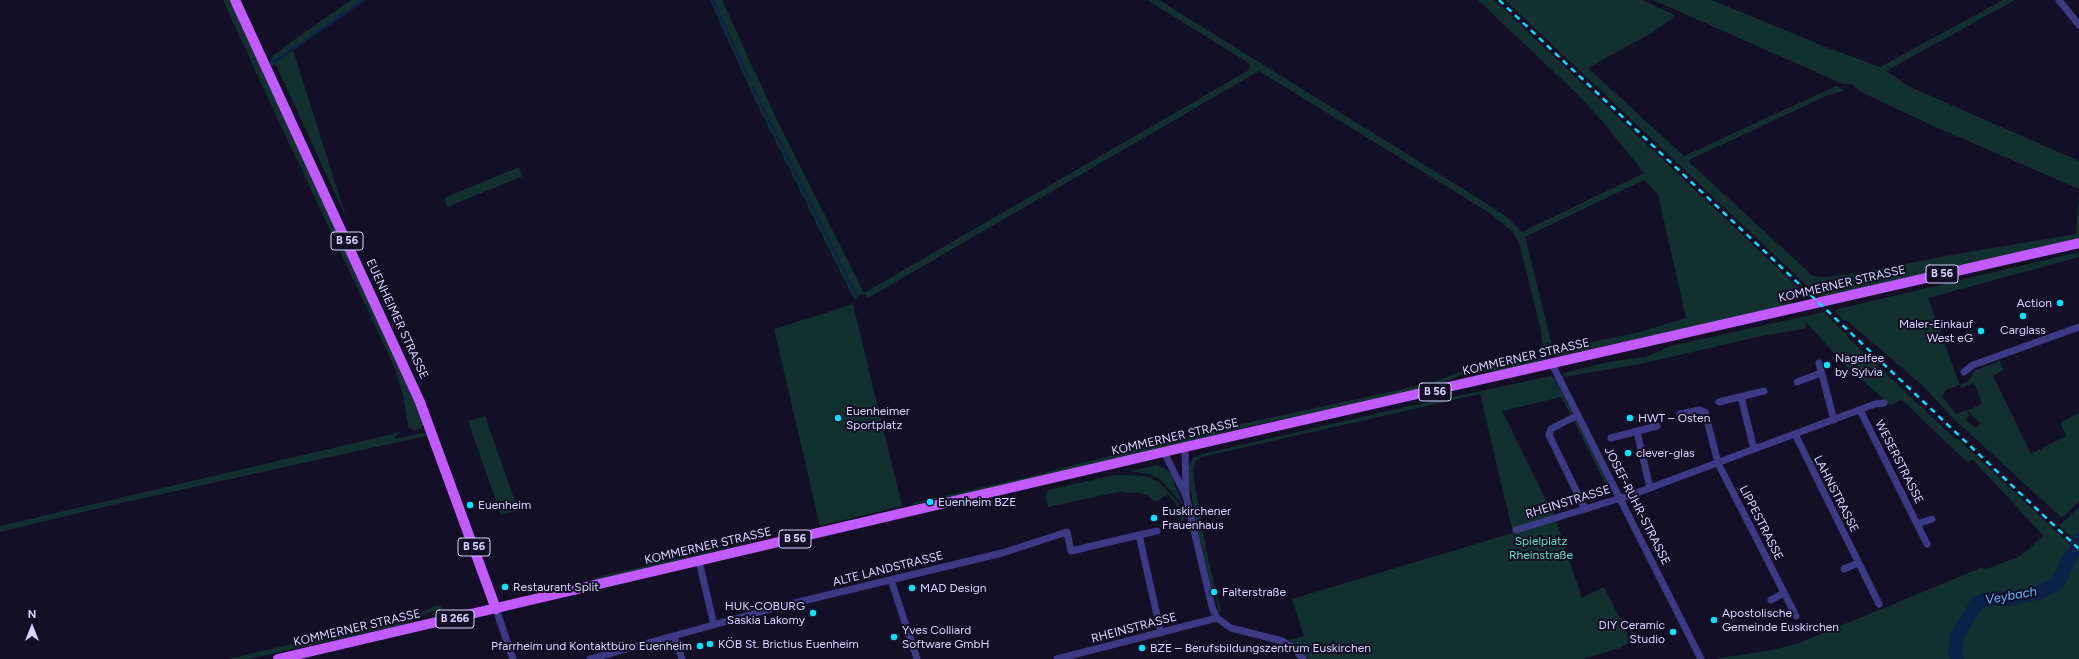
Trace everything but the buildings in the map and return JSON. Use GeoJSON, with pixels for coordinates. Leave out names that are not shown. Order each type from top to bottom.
{"type":"FeatureCollection","features":[{"type":"Feature","properties":{"kind":"main road","name":"EUENHEIMER STRASSE"},"geometry":{"type":"LineString","coordinates":[[235,0],[420,402],[496,609]]}},
{"type":"Feature","properties":{"kind":"main road","name":"KOMMERNER STRASSE"},"geometry":{"type":"LineString","coordinates":[[278,659],[1184,447],[2079,243]]}},
{"type":"Feature","properties":{"kind":"street"},"geometry":{"type":"LineString","coordinates":[[2059,0],[2079,24]]}},
{"type":"Feature","properties":{"kind":"street"},"geometry":{"type":"LineString","coordinates":[[1964,372],[1973,365],[2079,327]]}},
{"type":"Feature","properties":{"kind":"street"},"geometry":{"type":"LineString","coordinates":[[1819,363],[1834,420]]}},
{"type":"Feature","properties":{"kind":"street","name":"JOSEF-RUHR-STRASSE"},"geometry":{"type":"LineString","coordinates":[[1552,364],[1701,659]]}},
{"type":"Feature","properties":{"kind":"street"},"geometry":{"type":"LineString","coordinates":[[1797,382],[1821,373]]}},
{"type":"Feature","properties":{"kind":"street"},"geometry":{"type":"LineString","coordinates":[[1719,402],[1764,391]]}},
{"type":"Feature","properties":{"kind":"street"},"geometry":{"type":"LineString","coordinates":[[1741,397],[1754,450]]}},
{"type":"Feature","properties":{"kind":"street","name":"RHEINSTRASSE"},"geometry":{"type":"LineString","coordinates":[[1516,530],[1650,488],[1860,410],[1884,403]]}},
{"type":"Feature","properties":{"kind":"street"},"geometry":{"type":"LineString","coordinates":[[1680,414],[1699,410],[1705,412],[1718,463]]}},
{"type":"Feature","properties":{"kind":"street","name":"WESERSTRASSE"},"geometry":{"type":"LineString","coordinates":[[1860,410],[1927,544]]}},
{"type":"Feature","properties":{"kind":"street"},"geometry":{"type":"LineString","coordinates":[[1578,415],[1551,429],[1549,435],[1585,509]]}},
{"type":"Feature","properties":{"kind":"street"},"geometry":{"type":"LineString","coordinates":[[1611,438],[1657,426]]}},
{"type":"Feature","properties":{"kind":"street"},"geometry":{"type":"LineString","coordinates":[[1637,432],[1650,488]]}},
{"type":"Feature","properties":{"kind":"street","name":"LAHNSTRASSE"},"geometry":{"type":"LineString","coordinates":[[1794,434],[1879,604]]}},
{"type":"Feature","properties":{"kind":"street"},"geometry":{"type":"LineString","coordinates":[[1184,447],[1186,496],[1212,607],[1217,618],[1231,628],[1282,641],[1294,648],[1303,659]]}},
{"type":"Feature","properties":{"kind":"street"},"geometry":{"type":"LineString","coordinates":[[1164,452],[1186,496]]}},
{"type":"Feature","properties":{"kind":"street","name":"LIPPESTRASSE"},"geometry":{"type":"LineString","coordinates":[[1718,463],[1796,616]]}},
{"type":"Feature","properties":{"kind":"street"},"geometry":{"type":"LineString","coordinates":[[1917,524],[1932,519]]}},
{"type":"Feature","properties":{"kind":"street"},"geometry":{"type":"LineString","coordinates":[[1157,531],[1139,535],[1161,632]]}},
{"type":"Feature","properties":{"kind":"street","name":"ALTE LANDSTRASSE"},"geometry":{"type":"LineString","coordinates":[[590,659],[714,625],[1002,553],[1067,532],[1071,551],[1139,535]]}},
{"type":"Feature","properties":{"kind":"street"},"geometry":{"type":"LineString","coordinates":[[698,561],[714,625]]}},
{"type":"Feature","properties":{"kind":"street"},"geometry":{"type":"LineString","coordinates":[[1844,569],[1858,562]]}},
{"type":"Feature","properties":{"kind":"street"},"geometry":{"type":"LineString","coordinates":[[891,580],[917,659]]}},
{"type":"Feature","properties":{"kind":"street"},"geometry":{"type":"LineString","coordinates":[[1771,600],[1784,593]]}},
{"type":"Feature","properties":{"kind":"street","name":"EUENHEIMER STRASSE"},"geometry":{"type":"LineString","coordinates":[[496,609],[513,659]]}},
{"type":"Feature","properties":{"kind":"street","name":"RHEINSTRASSE"},"geometry":{"type":"LineString","coordinates":[[1056,659],[1217,618]]}},
{"type":"Feature","properties":{"kind":"street"},"geometry":{"type":"LineString","coordinates":[[674,636],[682,659]]}},
{"type":"Feature","properties":{"kind":"green space"},"geometry":{"type":"Polygon","coordinates":[[[223,0],[230,0],[382,327],[424,424],[421,429],[414,430],[408,427],[403,394],[393,364],[223,0]]]}},
{"type":"Feature","properties":{"kind":"green space"},"geometry":{"type":"Polygon","coordinates":[[[351,0],[366,0],[293,50],[346,217],[276,65],[271,66],[270,62],[273,56],[284,47],[351,0]]]}},
{"type":"Feature","properties":{"kind":"green space"},"geometry":{"type":"Polygon","coordinates":[[[710,0],[722,0],[777,120],[864,293],[1249,70],[1250,65],[1247,62],[1147,0],[1159,0],[1481,200],[1507,217],[1522,232],[1644,173],[1603,122],[1577,94],[1478,0],[1494,0],[1807,296],[1789,300],[1794,304],[1555,357],[1548,342],[1546,343],[1547,359],[1504,370],[1468,373],[1467,371],[1451,380],[1399,395],[1260,424],[942,501],[941,498],[913,505],[913,503],[1028,477],[1186,436],[1431,383],[1468,369],[1505,365],[1544,356],[1541,330],[1519,242],[1512,231],[1488,212],[1259,71],[868,298],[866,295],[861,294],[854,299],[755,100],[710,0]],[[1644,180],[1525,237],[1553,350],[1640,332],[1686,318],[1658,194],[1644,180]]]}},
{"type":"Feature","properties":{"kind":"green space"},"geometry":{"type":"Polygon","coordinates":[[[1505,0],[1642,0],[1675,15],[1653,32],[1588,68],[1684,156],[1836,86],[1845,90],[1826,96],[1689,160],[1690,163],[1813,276],[1824,277],[1845,275],[2076,234],[2079,193],[2079,238],[1820,298],[1505,0]]]}},
{"type":"Feature","properties":{"kind":"green space"},"geometry":{"type":"Polygon","coordinates":[[[1653,0],[1712,0],[1826,47],[1880,67],[2003,0],[2015,0],[1886,71],[1908,86],[2079,161],[2079,189],[1931,125],[1861,92],[1852,84],[1843,84],[1653,0]]]}},
{"type":"Feature","properties":{"kind":"green space"},"geometry":{"type":"Polygon","coordinates":[[[519,167],[523,176],[447,207],[444,198],[519,167]]]}},
{"type":"Feature","properties":{"kind":"green space"},"geometry":{"type":"Polygon","coordinates":[[[2079,252],[2079,257],[1928,298],[1960,385],[1969,381],[1975,370],[2000,361],[2004,370],[1993,376],[2031,454],[2066,436],[2060,423],[2079,413],[2079,501],[2062,518],[1956,421],[1922,385],[1846,320],[1844,321],[1834,310],[2079,252]],[[1974,383],[1961,388],[1960,385],[1946,390],[1942,397],[1956,414],[1967,410],[1969,415],[1966,420],[1976,428],[1981,423],[1971,415],[1968,410],[1982,404],[1974,383]]]}},
{"type":"Feature","properties":{"kind":"green space","name":"Euenheimer Sportplatz"},"geometry":{"type":"Polygon","coordinates":[[[853,304],[902,506],[820,526],[774,329],[853,304]]]}},
{"type":"Feature","properties":{"kind":"green space"},"geometry":{"type":"Polygon","coordinates":[[[1824,312],[1861,350],[1956,440],[1958,439],[2079,553],[2079,659],[1960,659],[1958,649],[1959,642],[1963,631],[1977,607],[1968,610],[1959,623],[1953,640],[1952,651],[1954,659],[1715,659],[1777,649],[1799,643],[1983,567],[1984,570],[2018,557],[2028,550],[2043,535],[1973,460],[1967,462],[1902,400],[1890,405],[1842,362],[1806,322],[1805,329],[1762,336],[1640,364],[1565,377],[1563,373],[1608,362],[1643,358],[1671,346],[1824,312]]]}},
{"type":"Feature","properties":{"kind":"green space"},"geometry":{"type":"Polygon","coordinates":[[[1551,376],[1555,379],[1572,412],[1571,415],[1561,397],[1502,411],[1554,516],[1512,529],[1480,394],[1202,457],[1196,460],[1193,469],[1194,480],[1207,554],[1221,612],[1219,613],[1215,590],[1212,590],[1195,518],[1188,473],[1190,473],[1189,467],[1193,458],[1202,454],[1405,407],[1551,376]]]}},
{"type":"Feature","properties":{"kind":"green space"},"geometry":{"type":"Polygon","coordinates":[[[485,416],[518,510],[501,515],[468,421],[485,416]]]}},
{"type":"Feature","properties":{"kind":"green space"},"geometry":{"type":"Polygon","coordinates":[[[1574,421],[1577,421],[1612,490],[1610,493],[1574,421]]]}},
{"type":"Feature","properties":{"kind":"green space"},"geometry":{"type":"Polygon","coordinates":[[[401,432],[395,436],[396,439],[425,433],[426,436],[112,505],[0,532],[0,526],[401,432]]]}},
{"type":"Feature","properties":{"kind":"green space"},"geometry":{"type":"Polygon","coordinates":[[[1158,465],[1170,472],[1183,505],[1160,479],[1148,474],[1130,471],[1158,465]]]}},
{"type":"Feature","properties":{"kind":"green space"},"geometry":{"type":"Polygon","coordinates":[[[1114,475],[1146,476],[1159,482],[1178,502],[1187,529],[1184,529],[1177,506],[1168,494],[1156,502],[1148,496],[1140,493],[1124,493],[1123,491],[1048,507],[1045,495],[1048,490],[1114,475]]]}},
{"type":"Feature","properties":{"kind":"green space"},"geometry":{"type":"Polygon","coordinates":[[[2079,507],[2079,544],[2059,526],[2079,507]]]}},
{"type":"Feature","properties":{"kind":"green space","name":"Spielplatz Rheinstraße"},"geometry":{"type":"Polygon","coordinates":[[[1556,520],[1582,598],[1604,587],[1631,641],[1620,648],[1583,659],[1308,659],[1290,640],[1304,636],[1292,599],[1556,520]]]}},
{"type":"Feature","properties":{"kind":"green space"},"geometry":{"type":"Polygon","coordinates":[[[773,537],[594,581],[593,578],[773,537]]]}},
{"type":"Feature","properties":{"kind":"green space"},"geometry":{"type":"Polygon","coordinates":[[[435,606],[441,606],[441,609],[430,612],[405,624],[249,659],[228,659],[310,640],[391,624],[412,617],[435,606]]]}},
{"type":"Feature","properties":{"kind":"waterway"},"geometry":{"type":"LineString","coordinates":[[274,62],[364,0]]}},
{"type":"Feature","properties":{"kind":"waterway"},"geometry":{"type":"LineString","coordinates":[[713,0],[749,79]]}},
{"type":"Feature","properties":{"kind":"waterway"},"geometry":{"type":"LineString","coordinates":[[753,88],[857,297]]}},
{"type":"Feature","properties":{"kind":"waterway","name":"Veybach"},"geometry":{"type":"LineString","coordinates":[[1957,659],[1955,649],[1958,634],[1977,603],[1988,599],[2015,598],[2038,593],[2057,584],[2079,540]]}},
{"type":"Feature","properties":{"kind":"railway"},"geometry":{"type":"LineString","coordinates":[[1499,0],[2079,549]]}},
{"type":"Feature","properties":{"kind":"place","name":"Action"},"geometry":{"type":"Point","coordinates":[2060,303]}},
{"type":"Feature","properties":{"kind":"place","name":"Carglass"},"geometry":{"type":"Point","coordinates":[2023,316]}},
{"type":"Feature","properties":{"kind":"place","name":"Maler-Einkauf West eG"},"geometry":{"type":"Point","coordinates":[1981,331]}},
{"type":"Feature","properties":{"kind":"place","name":"Nagelfee by Sylvia"},"geometry":{"type":"Point","coordinates":[1827,365]}},
{"type":"Feature","properties":{"kind":"place","name":"Euenheimer Sportplatz"},"geometry":{"type":"Point","coordinates":[838,418]}},
{"type":"Feature","properties":{"kind":"place","name":"HWT – Osten"},"geometry":{"type":"Point","coordinates":[1630,418]}},
{"type":"Feature","properties":{"kind":"place","name":"clever-glas"},"geometry":{"type":"Point","coordinates":[1628,453]}},
{"type":"Feature","properties":{"kind":"place","name":"Euenheim BZE"},"geometry":{"type":"Point","coordinates":[930,502]}},
{"type":"Feature","properties":{"kind":"place","name":"Euenheim"},"geometry":{"type":"Point","coordinates":[470,505]}},
{"type":"Feature","properties":{"kind":"place","name":"Euskirchener Frauenhaus"},"geometry":{"type":"Point","coordinates":[1154,518]}},
{"type":"Feature","properties":{"kind":"place","name":"Restaurant Split"},"geometry":{"type":"Point","coordinates":[505,587]}},
{"type":"Feature","properties":{"kind":"place","name":"MAD Design"},"geometry":{"type":"Point","coordinates":[912,588]}},
{"type":"Feature","properties":{"kind":"place","name":"Falterstraße"},"geometry":{"type":"Point","coordinates":[1214,592]}},
{"type":"Feature","properties":{"kind":"place","name":"HUK-COBURG Saskia Lakomy"},"geometry":{"type":"Point","coordinates":[813,613]}},
{"type":"Feature","properties":{"kind":"place","name":"Apostolische Gemeinde Euskirchen"},"geometry":{"type":"Point","coordinates":[1714,620]}},
{"type":"Feature","properties":{"kind":"place","name":"DIY Ceramic Studio"},"geometry":{"type":"Point","coordinates":[1673,632]}},
{"type":"Feature","properties":{"kind":"place","name":"Yves Colliard Software GmbH"},"geometry":{"type":"Point","coordinates":[894,637]}},
{"type":"Feature","properties":{"kind":"place","name":"KÖB St. Brictius Euenheim"},"geometry":{"type":"Point","coordinates":[710,644]}},
{"type":"Feature","properties":{"kind":"place","name":"Pfarrheim und Kontaktbüro Euenheim"},"geometry":{"type":"Point","coordinates":[700,646]}},
{"type":"Feature","properties":{"kind":"place","name":"BZE – Berufsbildungszentrum Euskirchen"},"geometry":{"type":"Point","coordinates":[1142,648]}}]}
